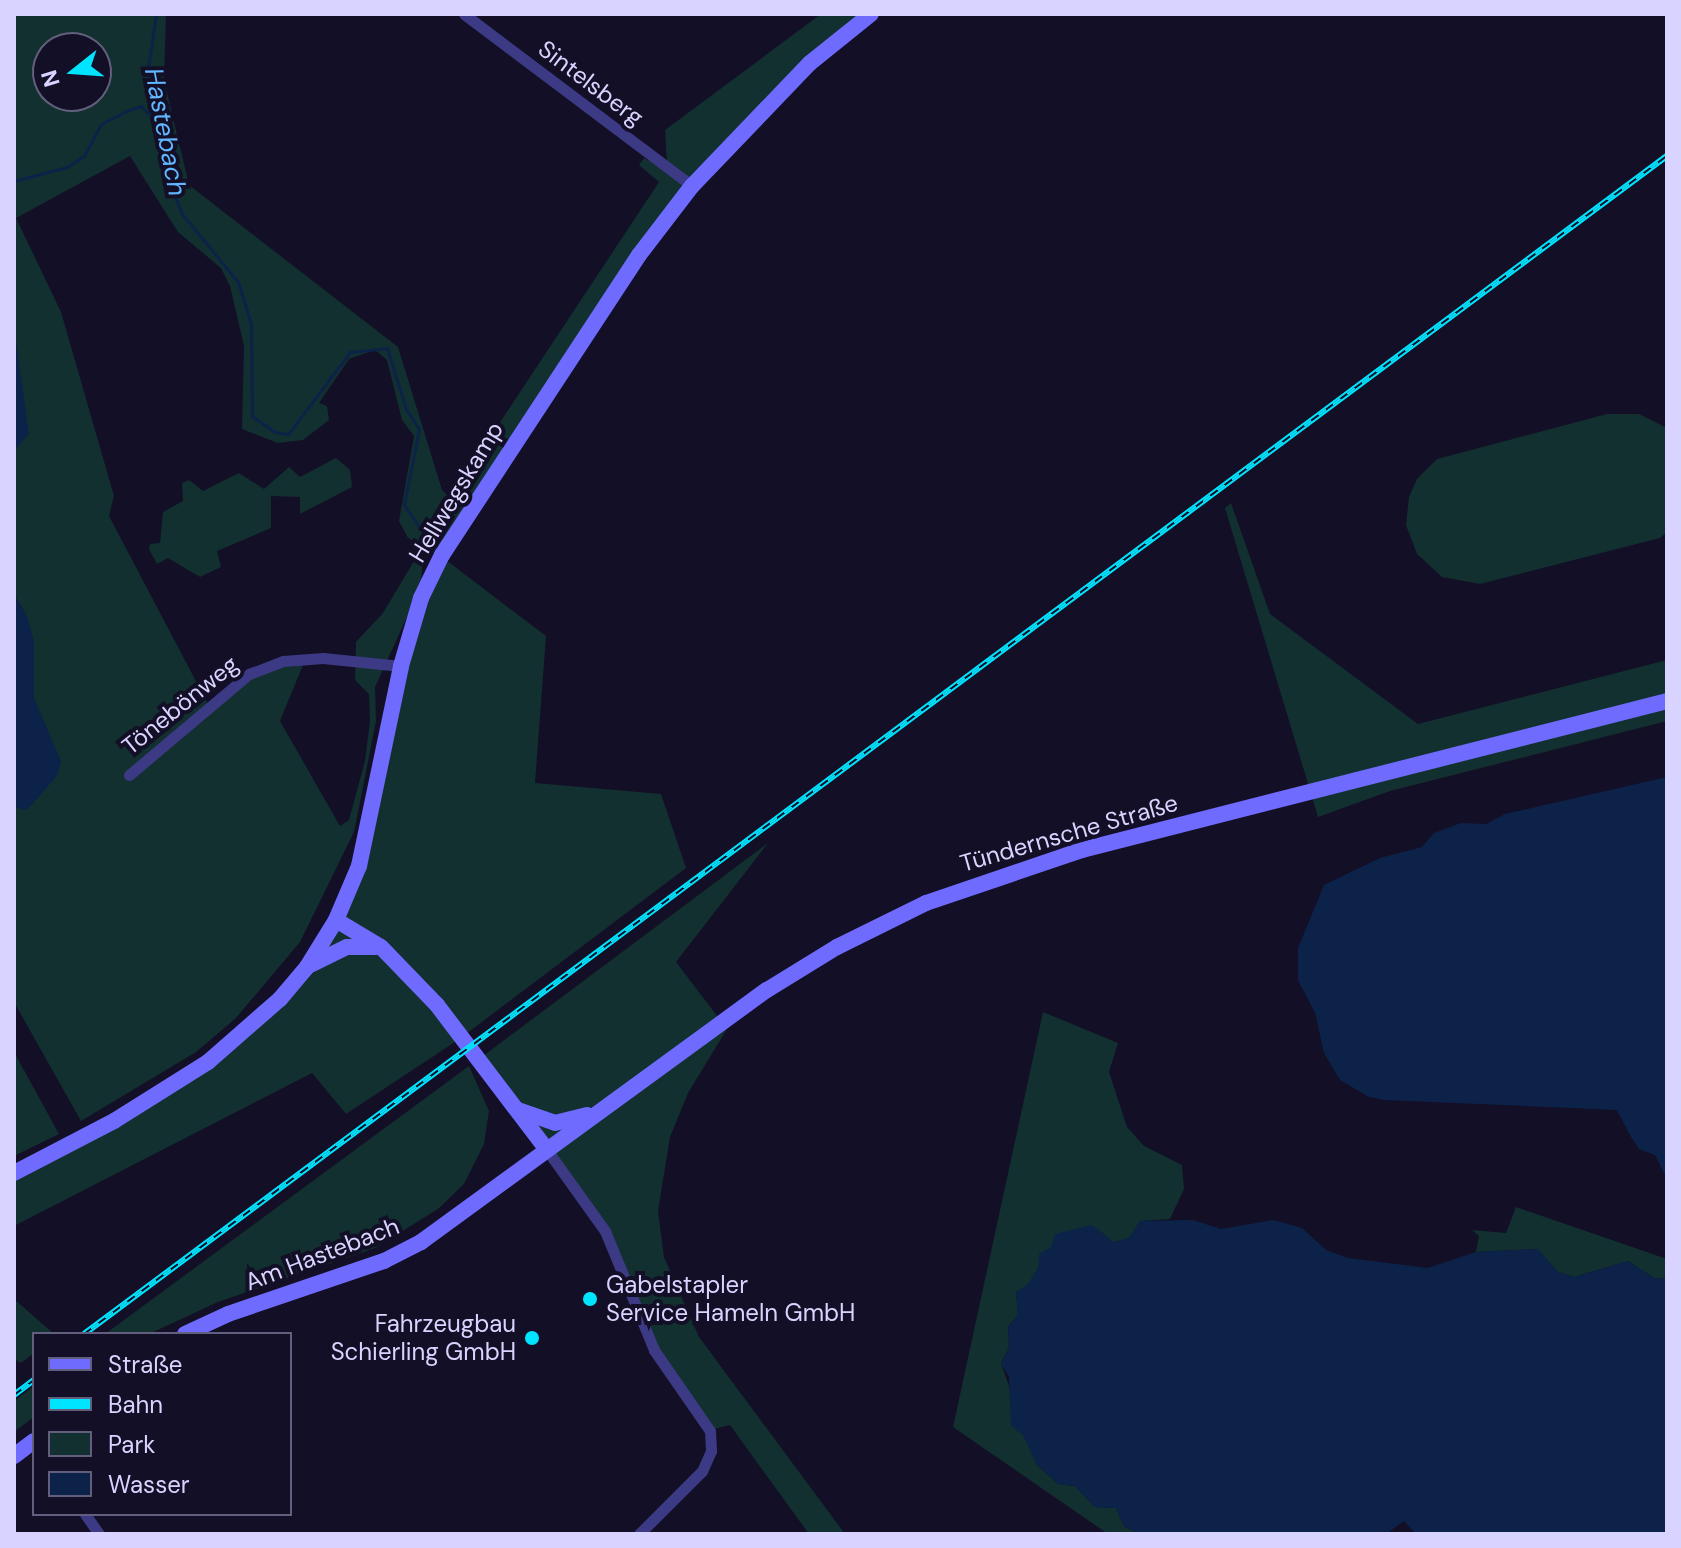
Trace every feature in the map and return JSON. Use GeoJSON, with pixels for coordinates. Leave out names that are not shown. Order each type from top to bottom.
{"type":"FeatureCollection","features":[{"type":"Feature","properties":{"kind":"main road","name":"Hellwegskamp"},"geometry":{"type":"LineString","coordinates":[[307,967],[336,920],[376,806],[401,666],[421,598],[442,555],[639,255],[692,186],[810,63],[871,14]]}},
{"type":"Feature","properties":{"kind":"main road","name":"Tündernsche Straße"},"geometry":{"type":"LineString","coordinates":[[547,1150],[767,990],[837,947],[982,881],[1082,850],[1667,701]]}},
{"type":"Feature","properties":{"kind":"main road"},"geometry":{"type":"LineString","coordinates":[[336,920],[381,947],[437,1005],[547,1150]]}},
{"type":"Feature","properties":{"kind":"main road"},"geometry":{"type":"LineString","coordinates":[[14,1173],[144,1104],[208,1062],[280,999],[307,967],[347,947],[381,947]]}},
{"type":"Feature","properties":{"kind":"main road"},"geometry":{"type":"LineString","coordinates":[[517,1109],[555,1123],[604,1109]]}},
{"type":"Feature","properties":{"kind":"main road","name":"Am Hastebach"},"geometry":{"type":"LineString","coordinates":[[189,1332],[228,1314],[384,1261],[455,1220],[547,1150]]}},
{"type":"Feature","properties":{"kind":"main road"},"geometry":{"type":"LineString","coordinates":[[14,1456],[32,1444]]}},
{"type":"Feature","properties":{"kind":"street","name":"Sintelsberg"},"geometry":{"type":"LineString","coordinates":[[464,14],[692,186]]}},
{"type":"Feature","properties":{"kind":"street","name":"Tönebönweg"},"geometry":{"type":"LineString","coordinates":[[129,775],[249,674],[283,661],[323,658],[401,666]]}},
{"type":"Feature","properties":{"kind":"street"},"geometry":{"type":"LineString","coordinates":[[547,1150],[605,1231],[654,1350],[710,1431],[711,1451],[702,1471],[639,1534]]}},
{"type":"Feature","properties":{"kind":"street"},"geometry":{"type":"LineString","coordinates":[[86,1516],[99,1534]]}},
{"type":"Feature","properties":{"kind":"green space"},"geometry":{"type":"Polygon","coordinates":[[[14,14],[166,14],[164,80],[189,185],[398,347],[442,490],[450,498],[659,182],[639,165],[644,158],[678,176],[667,163],[665,130],[821,14],[871,14],[692,186],[442,555],[423,547],[421,586],[375,687],[376,721],[354,832],[300,942],[236,1018],[196,1052],[81,1121],[14,1002],[14,601],[23,609],[14,595],[14,14]],[[130,156],[16,218],[61,312],[114,496],[109,516],[208,704],[249,674],[305,660],[280,721],[340,826],[349,820],[365,761],[370,721],[369,694],[355,680],[356,642],[383,613],[423,546],[408,538],[399,521],[414,436],[402,420],[387,360],[375,350],[349,359],[319,403],[327,406],[329,420],[303,440],[278,443],[242,429],[244,346],[230,286],[221,268],[178,232],[130,156]]]}},
{"type":"Feature","properties":{"kind":"green space"},"geometry":{"type":"Polygon","coordinates":[[[1607,414],[1639,414],[1667,428],[1667,532],[1660,538],[1480,584],[1442,577],[1417,554],[1406,525],[1409,497],[1417,479],[1437,459],[1607,414]]]}},
{"type":"Feature","properties":{"kind":"green space"},"geometry":{"type":"Polygon","coordinates":[[[336,458],[350,470],[352,487],[300,514],[300,497],[271,496],[271,528],[217,551],[221,567],[200,577],[168,558],[157,564],[149,549],[150,544],[160,543],[163,512],[183,501],[182,483],[189,480],[203,491],[239,473],[264,489],[289,467],[300,477],[336,458]]]}},
{"type":"Feature","properties":{"kind":"green space"},"geometry":{"type":"Polygon","coordinates":[[[1231,503],[1270,614],[1418,724],[1667,660],[1667,721],[1390,791],[1318,817],[1225,508],[1231,503]]]}},
{"type":"Feature","properties":{"kind":"green space"},"geometry":{"type":"Polygon","coordinates":[[[442,557],[546,636],[535,783],[661,794],[686,868],[462,1037],[437,1004],[337,919],[402,666],[442,557]]]}},
{"type":"Feature","properties":{"kind":"green space"},"geometry":{"type":"Polygon","coordinates":[[[768,843],[676,962],[727,1029],[688,1093],[670,1137],[658,1211],[664,1257],[699,1337],[845,1534],[809,1534],[730,1425],[710,1430],[655,1349],[605,1231],[479,1059],[768,843]]]}},
{"type":"Feature","properties":{"kind":"green space"},"geometry":{"type":"Polygon","coordinates":[[[337,921],[381,948],[461,1038],[346,1114],[312,1073],[14,1226],[14,1173],[245,1032],[337,921]]]}},
{"type":"Feature","properties":{"kind":"green space"},"geometry":{"type":"Polygon","coordinates":[[[1043,1012],[1118,1043],[1109,1072],[1127,1127],[1144,1146],[1182,1165],[1184,1189],[1170,1219],[1141,1221],[1129,1238],[1114,1242],[1051,1247],[1028,1285],[1016,1292],[1018,1314],[1008,1327],[1009,1348],[1001,1363],[1036,1464],[1058,1484],[1075,1486],[1095,1507],[1116,1508],[1124,1526],[1138,1534],[1108,1534],[953,1427],[1043,1012]]]}},
{"type":"Feature","properties":{"kind":"green space"},"geometry":{"type":"Polygon","coordinates":[[[14,1052],[59,1134],[14,1156],[14,1052]]]}},
{"type":"Feature","properties":{"kind":"green space"},"geometry":{"type":"Polygon","coordinates":[[[469,1066],[489,1111],[484,1144],[464,1184],[438,1209],[375,1248],[218,1302],[153,1332],[108,1332],[469,1066]]]}},
{"type":"Feature","properties":{"kind":"green space"},"geometry":{"type":"Polygon","coordinates":[[[1516,1207],[1667,1259],[1667,1279],[1654,1278],[1628,1261],[1574,1277],[1558,1272],[1537,1249],[1476,1252],[1479,1236],[1472,1230],[1506,1233],[1516,1207]]]}},
{"type":"Feature","properties":{"kind":"green space"},"geometry":{"type":"Polygon","coordinates":[[[14,1299],[52,1332],[32,1332],[32,1355],[21,1363],[14,1359],[14,1299]]]}},
{"type":"Feature","properties":{"kind":"green space"},"geometry":{"type":"Polygon","coordinates":[[[32,1388],[32,1418],[14,1432],[14,1401],[32,1388]]]}},
{"type":"Feature","properties":{"kind":"water"},"geometry":{"type":"Polygon","coordinates":[[[14,328],[29,434],[14,451],[14,328]]]}},
{"type":"Feature","properties":{"kind":"water"},"geometry":{"type":"Polygon","coordinates":[[[14,595],[27,616],[34,642],[34,698],[61,761],[57,776],[27,810],[14,807],[14,595]]]}},
{"type":"Feature","properties":{"kind":"water"},"geometry":{"type":"Polygon","coordinates":[[[1667,777],[1667,1179],[1655,1155],[1639,1149],[1617,1110],[1385,1100],[1369,1097],[1340,1080],[1324,1053],[1315,1013],[1298,980],[1298,948],[1324,885],[1380,858],[1422,847],[1434,833],[1461,823],[1486,824],[1505,814],[1667,777]]]}},
{"type":"Feature","properties":{"kind":"water"},"geometry":{"type":"Polygon","coordinates":[[[1193,1220],[1221,1229],[1274,1220],[1302,1228],[1326,1250],[1348,1258],[1428,1268],[1476,1252],[1538,1249],[1558,1272],[1574,1277],[1628,1261],[1654,1278],[1667,1279],[1667,1534],[1416,1534],[1404,1521],[1386,1534],[1138,1534],[1124,1526],[1116,1508],[1095,1507],[1075,1486],[1058,1484],[1036,1464],[1023,1435],[1011,1426],[1009,1377],[1001,1364],[1009,1348],[1008,1327],[1018,1314],[1016,1292],[1028,1284],[1038,1268],[1039,1254],[1051,1247],[1055,1234],[1092,1225],[1114,1242],[1129,1238],[1140,1221],[1193,1220]]]}},
{"type":"Feature","properties":{"kind":"waterway","name":"Hastebach"},"geometry":{"type":"LineString","coordinates":[[156,14],[148,69],[174,195],[182,214],[238,282],[251,324],[252,416],[275,432],[288,434],[350,352],[387,348],[406,409],[419,429],[404,505],[427,538]]}},
{"type":"Feature","properties":{"kind":"waterway"},"geometry":{"type":"LineString","coordinates":[[14,181],[67,167],[84,156],[101,124],[129,110],[141,106],[161,127]]}},
{"type":"Feature","properties":{"kind":"railway"},"geometry":{"type":"LineString","coordinates":[[87,1332],[1667,156]]}},
{"type":"Feature","properties":{"kind":"railway"},"geometry":{"type":"LineString","coordinates":[[14,1395],[32,1382]]}},
{"type":"Feature","properties":{"kind":"place","name":"Gabelstapler Service Hameln GmbH"},"geometry":{"type":"Point","coordinates":[590,1299]}},
{"type":"Feature","properties":{"kind":"place","name":"Fahrzeugbau Schierling GmbH"},"geometry":{"type":"Point","coordinates":[532,1338]}}]}
